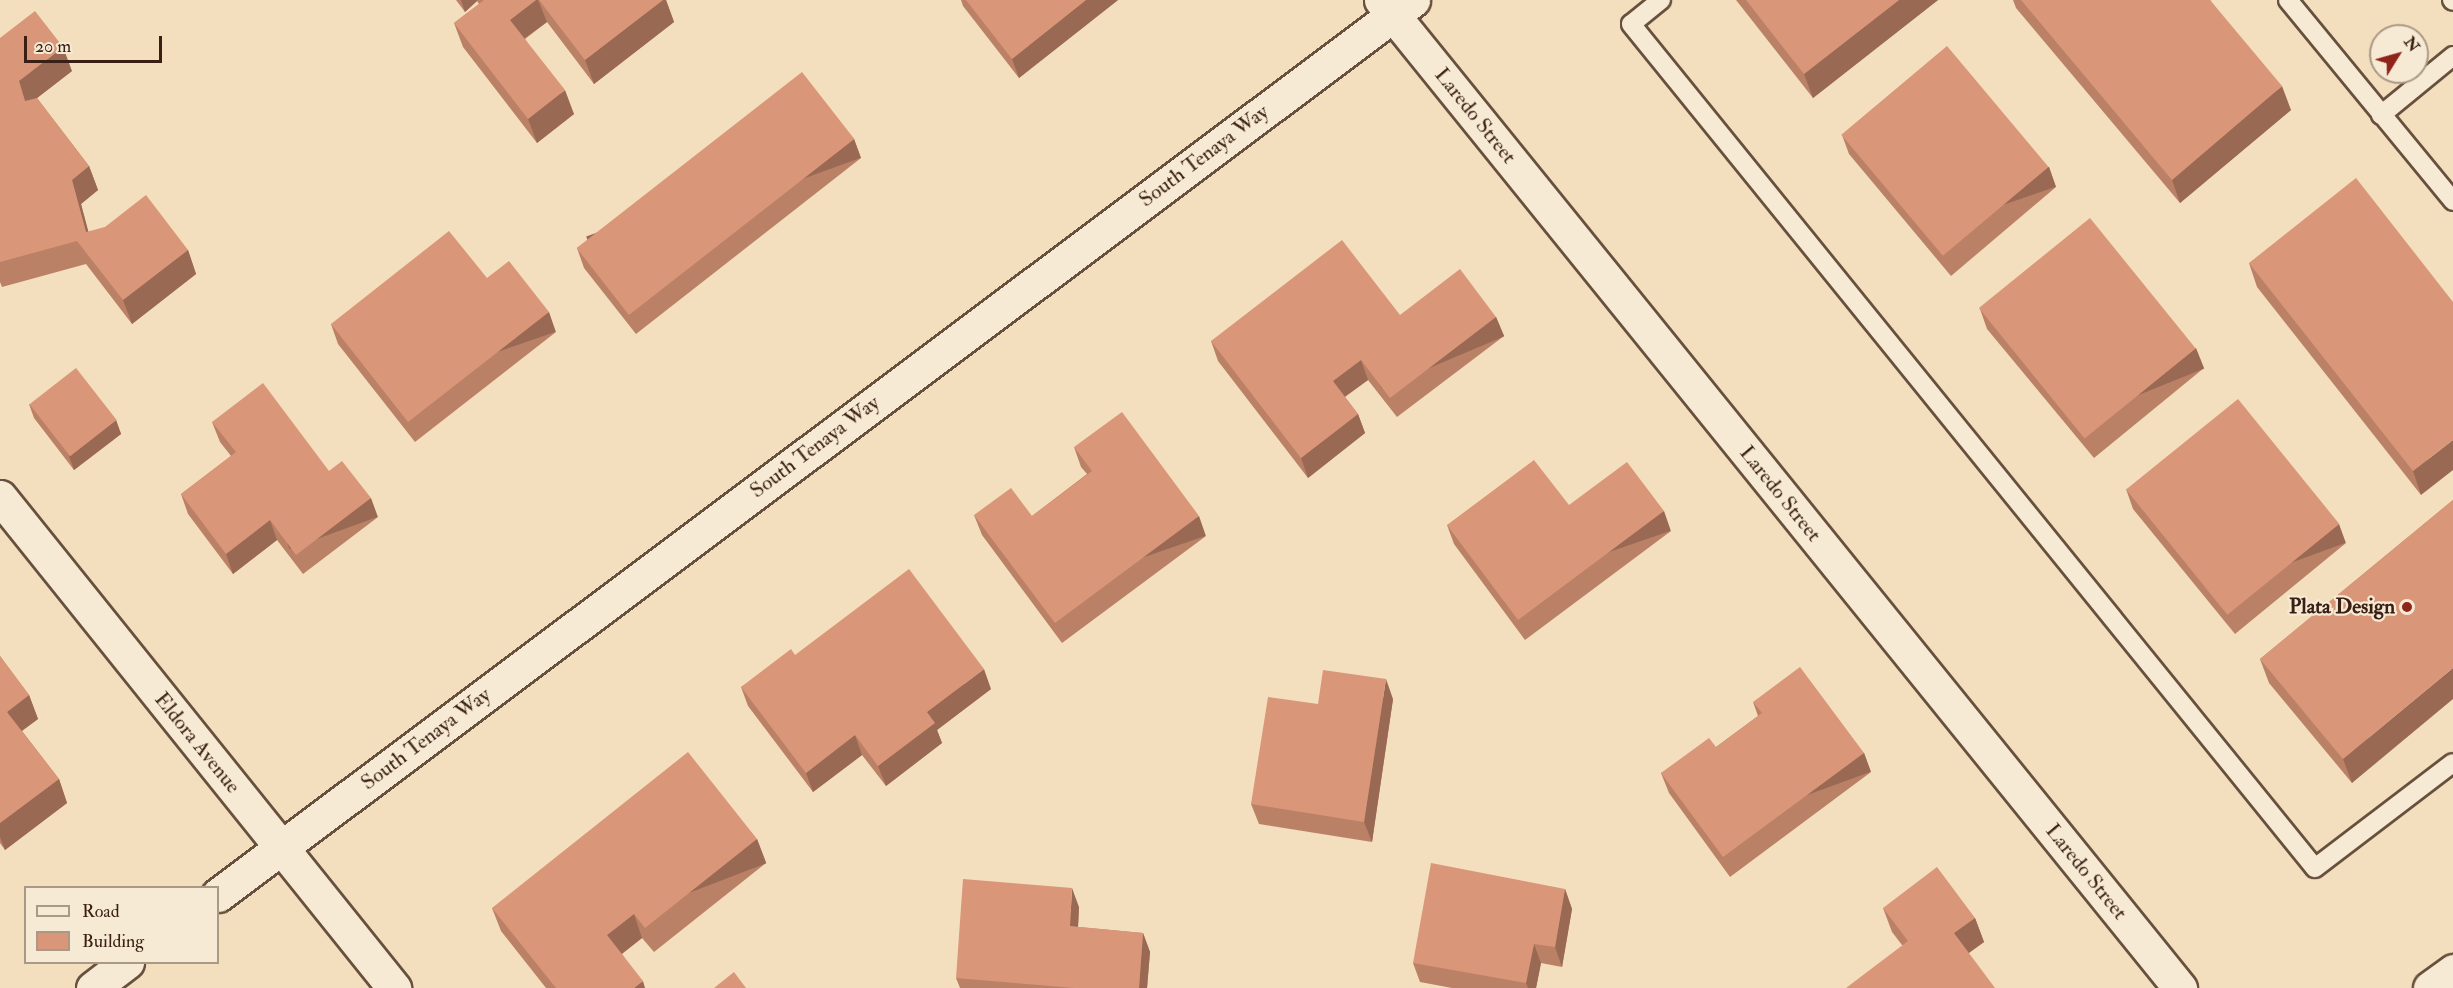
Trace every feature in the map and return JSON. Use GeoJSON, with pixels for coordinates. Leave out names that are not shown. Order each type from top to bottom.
{"type":"FeatureCollection","features":[{"type":"Feature","properties":{"kind":"street","name":"South Tenaya Way"},"geometry":{"type":"LineString","coordinates":[[219,894],[1396,5]]}},
{"type":"Feature","properties":{"kind":"street","name":"Laredo Street"},"geometry":{"type":"LineString","coordinates":[[1396,5],[2180,988]]}},
{"type":"Feature","properties":{"kind":"street","name":"Eldora Avenue"},"geometry":{"type":"LineString","coordinates":[[0,497],[394,988]]}},
{"type":"Feature","properties":{"kind":"street"},"geometry":{"type":"LineString","coordinates":[[93,988],[126,964]]}},
{"type":"Feature","properties":{"kind":"street"},"geometry":{"type":"LineString","coordinates":[[2430,988],[2453,971]]}},
{"type":"Feature","properties":{"kind":"lane"},"geometry":{"type":"LineString","coordinates":[[1661,0],[1631,24],[2315,868],[2453,763]]}},
{"type":"Feature","properties":{"kind":"lane"},"geometry":{"type":"LineString","coordinates":[[2288,0],[2453,201]]}},
{"type":"Feature","properties":{"kind":"lane"},"geometry":{"type":"LineString","coordinates":[[2381,115],[2453,56]]}},
{"type":"Feature","properties":{"kind":"building"},"geometry":{"type":"Polygon","coordinates":[[[484,0],[536,0],[510,20],[565,90],[528,119],[454,23],[484,0]]]}},
{"type":"Feature","properties":{"kind":"building"},"geometry":{"type":"Polygon","coordinates":[[[539,0],[663,0],[585,60],[539,0]]]}},
{"type":"Feature","properties":{"kind":"building"},"geometry":{"type":"Polygon","coordinates":[[[966,0],[1086,0],[1012,59],[966,0]]]}},
{"type":"Feature","properties":{"kind":"building"},"geometry":{"type":"Polygon","coordinates":[[[1746,0],[1899,0],[1804,74],[1746,0]]]}},
{"type":"Feature","properties":{"kind":"building"},"geometry":{"type":"Polygon","coordinates":[[[2021,0],[2210,0],[2282,86],[2172,180],[2021,0]]]}},
{"type":"Feature","properties":{"kind":"building"},"geometry":{"type":"Polygon","coordinates":[[[35,11],[63,47],[19,81],[25,101],[37,98],[89,166],[72,180],[86,232],[105,227],[146,195],[188,250],[123,300],[77,241],[0,262],[0,38],[35,11]]]}},
{"type":"Feature","properties":{"kind":"building"},"geometry":{"type":"Polygon","coordinates":[[[1947,46],[2049,167],[1943,256],[1841,135],[1947,46]]]}},
{"type":"Feature","properties":{"kind":"building"},"geometry":{"type":"Polygon","coordinates":[[[802,72],[854,139],[629,315],[577,248],[802,72]]]}},
{"type":"Feature","properties":{"kind":"building"},"geometry":{"type":"Polygon","coordinates":[[[2356,178],[2453,302],[2453,440],[2413,471],[2249,263],[2356,178]]]}},
{"type":"Feature","properties":{"kind":"building"},"geometry":{"type":"Polygon","coordinates":[[[2090,218],[2196,349],[2085,439],[1979,308],[2090,218]]]}},
{"type":"Feature","properties":{"kind":"building"},"geometry":{"type":"Polygon","coordinates":[[[449,231],[487,278],[509,261],[549,312],[408,422],[331,324],[449,231]]]}},
{"type":"Feature","properties":{"kind":"building"},"geometry":{"type":"Polygon","coordinates":[[[1342,240],[1400,315],[1460,269],[1496,317],[1390,398],[1361,360],[1333,381],[1358,414],[1301,458],[1211,341],[1342,240]]]}},
{"type":"Feature","properties":{"kind":"building"},"geometry":{"type":"Polygon","coordinates":[[[76,368],[117,420],[70,456],[30,404],[76,368]]]}},
{"type":"Feature","properties":{"kind":"building"},"geometry":{"type":"Polygon","coordinates":[[[263,383],[329,471],[342,461],[371,498],[296,555],[270,520],[226,554],[181,494],[236,452],[212,422],[263,383]]]}},
{"type":"Feature","properties":{"kind":"building"},"geometry":{"type":"Polygon","coordinates":[[[2238,399],[2339,524],[2227,615],[2126,490],[2238,399]]]}},
{"type":"Feature","properties":{"kind":"building"},"geometry":{"type":"Polygon","coordinates":[[[1122,412],[1199,516],[1055,623],[974,515],[1011,488],[1032,516],[1092,471],[1074,447],[1122,412]]]}},
{"type":"Feature","properties":{"kind":"building"},"geometry":{"type":"Polygon","coordinates":[[[1534,460],[1569,505],[1627,462],[1664,511],[1518,620],[1447,525],[1534,460]]]}},
{"type":"Feature","properties":{"kind":"building","name":"Plata Design"},"geometry":{"type":"Polygon","coordinates":[[[2453,500],[2453,668],[2343,759],[2260,659],[2453,500]]]}},
{"type":"Feature","properties":{"kind":"building"},"geometry":{"type":"Polygon","coordinates":[[[909,569],[984,669],[927,712],[935,723],[878,766],[855,735],[806,773],[741,687],[791,649],[795,655],[909,569]]]}},
{"type":"Feature","properties":{"kind":"building"},"geometry":{"type":"Polygon","coordinates":[[[0,656],[29,695],[7,712],[59,779],[0,823],[0,656]]]}},
{"type":"Feature","properties":{"kind":"building"},"geometry":{"type":"Polygon","coordinates":[[[1800,667],[1864,753],[1723,857],[1661,773],[1709,738],[1716,747],[1762,713],[1753,702],[1800,667]]]}},
{"type":"Feature","properties":{"kind":"building"},"geometry":{"type":"Polygon","coordinates":[[[1323,670],[1386,679],[1364,822],[1251,804],[1268,697],[1318,704],[1323,670]]]}},
{"type":"Feature","properties":{"kind":"building"},"geometry":{"type":"Polygon","coordinates":[[[688,752],[757,839],[645,928],[634,914],[607,935],[643,981],[634,988],[556,988],[492,908],[688,752]]]}},
{"type":"Feature","properties":{"kind":"building"},"geometry":{"type":"Polygon","coordinates":[[[1431,863],[1565,889],[1555,947],[1534,944],[1526,983],[1413,963],[1431,863]]]}},
{"type":"Feature","properties":{"kind":"building"},"geometry":{"type":"Polygon","coordinates":[[[1937,867],[1975,918],[1954,933],[1995,988],[1846,988],[1908,941],[1883,908],[1937,867]]]}},
{"type":"Feature","properties":{"kind":"building"},"geometry":{"type":"Polygon","coordinates":[[[963,879],[1072,888],[1070,926],[1143,933],[1139,988],[1074,988],[956,978],[963,879]]]}},
{"type":"Feature","properties":{"kind":"building"},"geometry":{"type":"Polygon","coordinates":[[[734,972],[746,988],[714,988],[734,972]]]}},
{"type":"Feature","properties":{"kind":"place","name":"Plata Design"},"geometry":{"type":"Point","coordinates":[2407,607]}}]}
